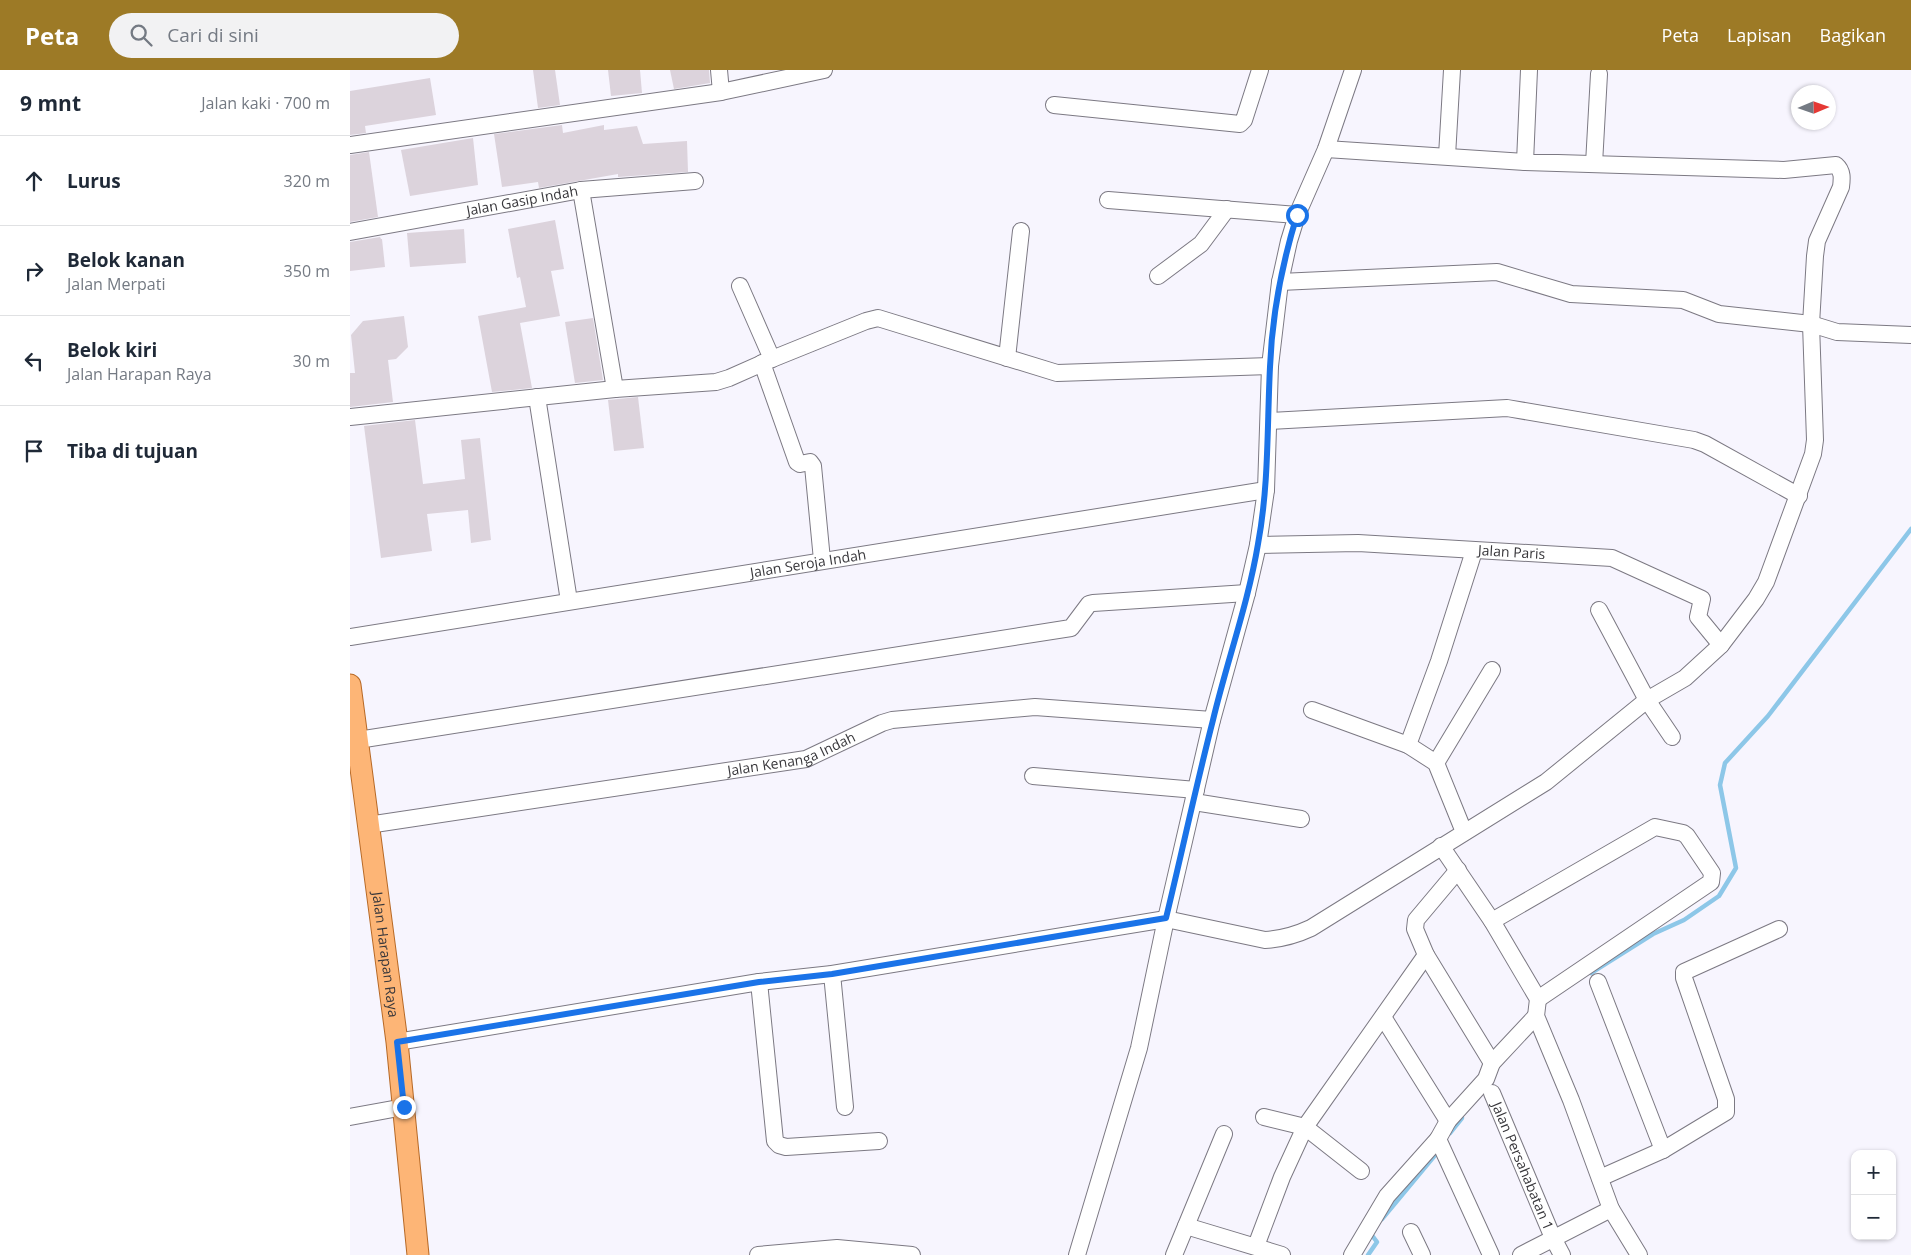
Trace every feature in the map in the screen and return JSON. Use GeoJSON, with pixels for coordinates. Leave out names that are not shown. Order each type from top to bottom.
{"type":"FeatureCollection","features":[{"type":"Feature","properties":{"kind":"main road","name":"Jalan Harapan Raya"},"geometry":{"type":"LineString","coordinates":[[350,685],[351,708],[358,740],[397,1042],[418,1255]]}},
{"type":"Feature","properties":{"kind":"street"},"geometry":{"type":"LineString","coordinates":[[719,70],[721,92]]}},
{"type":"Feature","properties":{"kind":"street"},"geometry":{"type":"LineString","coordinates":[[350,145],[721,92],[820,70]]}},
{"type":"Feature","properties":{"kind":"street"},"geometry":{"type":"LineString","coordinates":[[1054,105],[1240,124],[1244,120],[1260,70]]}},
{"type":"Feature","properties":{"kind":"street"},"geometry":{"type":"LineString","coordinates":[[1077,1255],[1139,1048],[1166,918],[1212,720],[1247,593],[1258,545],[1266,490],[1270,366],[1280,282],[1289,241],[1297,215],[1326,149],[1353,70]]}},
{"type":"Feature","properties":{"kind":"street"},"geometry":{"type":"LineString","coordinates":[[1447,156],[1452,70]]}},
{"type":"Feature","properties":{"kind":"street"},"geometry":{"type":"LineString","coordinates":[[1525,162],[1529,70]]}},
{"type":"Feature","properties":{"kind":"street"},"geometry":{"type":"LineString","coordinates":[[1594,164],[1599,74]]}},
{"type":"Feature","properties":{"kind":"street"},"geometry":{"type":"LineString","coordinates":[[397,1042],[759,982],[832,974],[1166,918],[1254,939],[1280,939],[1311,928],[1554,777],[1647,700],[1685,678],[1721,645],[1756,599],[1766,582],[1799,496],[1814,448],[1811,324],[1817,241],[1841,187],[1840,168],[1836,166],[1784,170],[1525,162],[1326,149]]}},
{"type":"Feature","properties":{"kind":"street","name":"Jalan Gasip Indah"},"geometry":{"type":"LineString","coordinates":[[350,232],[581,190],[695,182]]}},
{"type":"Feature","properties":{"kind":"street"},"geometry":{"type":"LineString","coordinates":[[581,190],[615,389]]}},
{"type":"Feature","properties":{"kind":"street"},"geometry":{"type":"LineString","coordinates":[[1108,200],[1297,215]]}},
{"type":"Feature","properties":{"kind":"street"},"geometry":{"type":"LineString","coordinates":[[1158,276],[1201,244],[1227,209]]}},
{"type":"Feature","properties":{"kind":"street"},"geometry":{"type":"LineString","coordinates":[[1007,358],[1021,231]]}},
{"type":"Feature","properties":{"kind":"street"},"geometry":{"type":"LineString","coordinates":[[1280,282],[1493,272],[1572,294],[1683,300],[1719,314],[1811,324],[1843,333],[1911,335]]}},
{"type":"Feature","properties":{"kind":"street"},"geometry":{"type":"LineString","coordinates":[[740,286],[767,361],[797,462],[800,464],[810,462],[813,466],[822,560]]}},
{"type":"Feature","properties":{"kind":"street"},"geometry":{"type":"LineString","coordinates":[[350,417],[615,389],[716,382],[866,321],[878,318],[1064,374],[1270,366]]}},
{"type":"Feature","properties":{"kind":"street"},"geometry":{"type":"LineString","coordinates":[[537,397],[568,601]]}},
{"type":"Feature","properties":{"kind":"street"},"geometry":{"type":"LineString","coordinates":[[1269,421],[1511,408],[1694,440],[1705,444],[1799,496]]}},
{"type":"Feature","properties":{"kind":"street","name":"Jalan Seroja Indah"},"geometry":{"type":"LineString","coordinates":[[350,637],[1266,490]]}},
{"type":"Feature","properties":{"kind":"street","name":"Jalan Paris"},"geometry":{"type":"LineString","coordinates":[[1258,545],[1358,544],[1615,558],[1702,598],[1698,618],[1721,645]]}},
{"type":"Feature","properties":{"kind":"street"},"geometry":{"type":"LineString","coordinates":[[1408,745],[1439,661],[1474,551]]}},
{"type":"Feature","properties":{"kind":"street"},"geometry":{"type":"LineString","coordinates":[[358,740],[1071,628],[1091,603],[1247,593]]}},
{"type":"Feature","properties":{"kind":"street"},"geometry":{"type":"LineString","coordinates":[[1599,610],[1647,700],[1672,737]]}},
{"type":"Feature","properties":{"kind":"street"},"geometry":{"type":"LineString","coordinates":[[1436,763],[1492,670]]}},
{"type":"Feature","properties":{"kind":"street","name":"Jalan Kenanga Indah"},"geometry":{"type":"LineString","coordinates":[[368,825],[806,759],[892,720],[1035,707],[1212,720]]}},
{"type":"Feature","properties":{"kind":"street"},"geometry":{"type":"LineString","coordinates":[[1312,710],[1408,745],[1436,763],[1464,832]]}},
{"type":"Feature","properties":{"kind":"street"},"geometry":{"type":"LineString","coordinates":[[1033,776],[1195,796],[1301,819]]}},
{"type":"Feature","properties":{"kind":"street"},"geometry":{"type":"LineString","coordinates":[[1492,922],[1655,827],[1683,833],[1687,836],[1712,873],[1711,882],[1538,1000]]}},
{"type":"Feature","properties":{"kind":"street"},"geometry":{"type":"LineString","coordinates":[[1441,846],[1492,922],[1538,1000],[1536,1016],[1571,1100],[1611,1209],[1638,1255]]}},
{"type":"Feature","properties":{"kind":"street"},"geometry":{"type":"LineString","coordinates":[[1458,870],[1416,920],[1415,929],[1426,955],[1492,1063]]}},
{"type":"Feature","properties":{"kind":"street"},"geometry":{"type":"LineString","coordinates":[[1600,1178],[1663,1150],[1726,1112],[1726,1099],[1684,978],[1684,972],[1779,929]]}},
{"type":"Feature","properties":{"kind":"street"},"geometry":{"type":"LineString","coordinates":[[1256,1246],[1282,1177],[1305,1127],[1426,955]]}},
{"type":"Feature","properties":{"kind":"street"},"geometry":{"type":"LineString","coordinates":[[832,974],[845,1107]]}},
{"type":"Feature","properties":{"kind":"street"},"geometry":{"type":"LineString","coordinates":[[759,982],[775,1141],[779,1145],[786,1147],[879,1142]]}},
{"type":"Feature","properties":{"kind":"street"},"geometry":{"type":"LineString","coordinates":[[1598,982],[1663,1150]]}},
{"type":"Feature","properties":{"kind":"street"},"geometry":{"type":"LineString","coordinates":[[1352,1255],[1387,1196],[1438,1138],[1448,1121],[1486,1079],[1492,1063],[1536,1016]]}},
{"type":"Feature","properties":{"kind":"street"},"geometry":{"type":"LineString","coordinates":[[1383,1017],[1448,1121]]}},
{"type":"Feature","properties":{"kind":"street","name":"Jalan Persahabatan 1"},"geometry":{"type":"LineString","coordinates":[[1492,1093],[1553,1238],[1562,1255]]}},
{"type":"Feature","properties":{"kind":"street"},"geometry":{"type":"LineString","coordinates":[[350,1117],[404,1107]]}},
{"type":"Feature","properties":{"kind":"street"},"geometry":{"type":"LineString","coordinates":[[1264,1118],[1305,1127],[1361,1171]]}},
{"type":"Feature","properties":{"kind":"street"},"geometry":{"type":"LineString","coordinates":[[1174,1255],[1224,1134]]}},
{"type":"Feature","properties":{"kind":"street"},"geometry":{"type":"LineString","coordinates":[[1438,1138],[1491,1255]]}},
{"type":"Feature","properties":{"kind":"street"},"geometry":{"type":"LineString","coordinates":[[1521,1255],[1611,1209]]}},
{"type":"Feature","properties":{"kind":"street"},"geometry":{"type":"LineString","coordinates":[[1186,1226],[1282,1255]]}},
{"type":"Feature","properties":{"kind":"street"},"geometry":{"type":"LineString","coordinates":[[1411,1232],[1422,1255]]}},
{"type":"Feature","properties":{"kind":"street"},"geometry":{"type":"LineString","coordinates":[[758,1255],[837,1248],[912,1255]]}},
{"type":"Feature","properties":{"kind":"building"},"geometry":{"type":"Polygon","coordinates":[[[533,70],[555,70],[560,105],[538,108],[533,70]]]}},
{"type":"Feature","properties":{"kind":"building"},"geometry":{"type":"Polygon","coordinates":[[[608,70],[640,70],[642,93],[611,96],[608,70]]]}},
{"type":"Feature","properties":{"kind":"building"},"geometry":{"type":"Polygon","coordinates":[[[670,70],[709,70],[710,83],[674,89],[670,70]]]}},
{"type":"Feature","properties":{"kind":"building"},"geometry":{"type":"Polygon","coordinates":[[[430,78],[436,115],[365,126],[366,133],[350,135],[350,91],[430,78]]]}},
{"type":"Feature","properties":{"kind":"building"},"geometry":{"type":"Polygon","coordinates":[[[562,125],[563,133],[604,125],[604,130],[637,126],[643,144],[687,141],[688,172],[618,177],[618,174],[539,188],[538,182],[502,187],[494,134],[562,125]]]}},
{"type":"Feature","properties":{"kind":"building"},"geometry":{"type":"Polygon","coordinates":[[[473,138],[478,185],[410,196],[401,150],[473,138]]]}},
{"type":"Feature","properties":{"kind":"building"},"geometry":{"type":"Polygon","coordinates":[[[369,152],[378,217],[350,222],[350,155],[369,152]]]}},
{"type":"Feature","properties":{"kind":"building"},"geometry":{"type":"Polygon","coordinates":[[[555,220],[564,269],[551,271],[560,316],[520,323],[532,388],[492,392],[478,316],[526,307],[520,277],[517,278],[508,229],[555,220]]]}},
{"type":"Feature","properties":{"kind":"building"},"geometry":{"type":"Polygon","coordinates":[[[464,229],[466,263],[410,267],[407,233],[464,229]]]}},
{"type":"Feature","properties":{"kind":"building"},"geometry":{"type":"Polygon","coordinates":[[[380,237],[382,239],[385,267],[350,271],[350,242],[380,237]]]}},
{"type":"Feature","properties":{"kind":"building"},"geometry":{"type":"Polygon","coordinates":[[[404,316],[408,347],[396,359],[388,360],[393,402],[350,407],[350,373],[355,373],[351,335],[363,321],[404,316]]]}},
{"type":"Feature","properties":{"kind":"building"},"geometry":{"type":"Polygon","coordinates":[[[593,318],[603,380],[575,383],[565,322],[593,318]]]}},
{"type":"Feature","properties":{"kind":"building"},"geometry":{"type":"Polygon","coordinates":[[[638,397],[644,448],[614,451],[608,400],[638,397]]]}},
{"type":"Feature","properties":{"kind":"building"},"geometry":{"type":"Polygon","coordinates":[[[415,420],[423,484],[465,479],[461,440],[480,438],[491,540],[471,543],[468,510],[427,514],[432,551],[381,558],[364,426],[415,420]]]}},
{"type":"Feature","properties":{"kind":"waterway"},"geometry":{"type":"LineString","coordinates":[[1591,973],[1653,934],[1684,920],[1719,896],[1736,868],[1720,785],[1725,763],[1768,716],[1911,529]]}},
{"type":"Feature","properties":{"kind":"waterway"},"geometry":{"type":"LineString","coordinates":[[1450,1133],[1462,1118]]}},
{"type":"Feature","properties":{"kind":"waterway"},"geometry":{"type":"LineString","coordinates":[[1382,1219],[1436,1154]]}},
{"type":"Feature","properties":{"kind":"waterway"},"geometry":{"type":"LineString","coordinates":[[1368,1255],[1377,1242],[1371,1234],[1373,1232]]}},
{"type":"Feature","properties":{"kind":"route"},"geometry":{"type":"LineString","coordinates":[[404,1107],[397,1042],[759,982],[832,974],[1166,918],[1212,720],[1247,593],[1258,545],[1266,490],[1270,366],[1280,282],[1297,215]]}}]}
